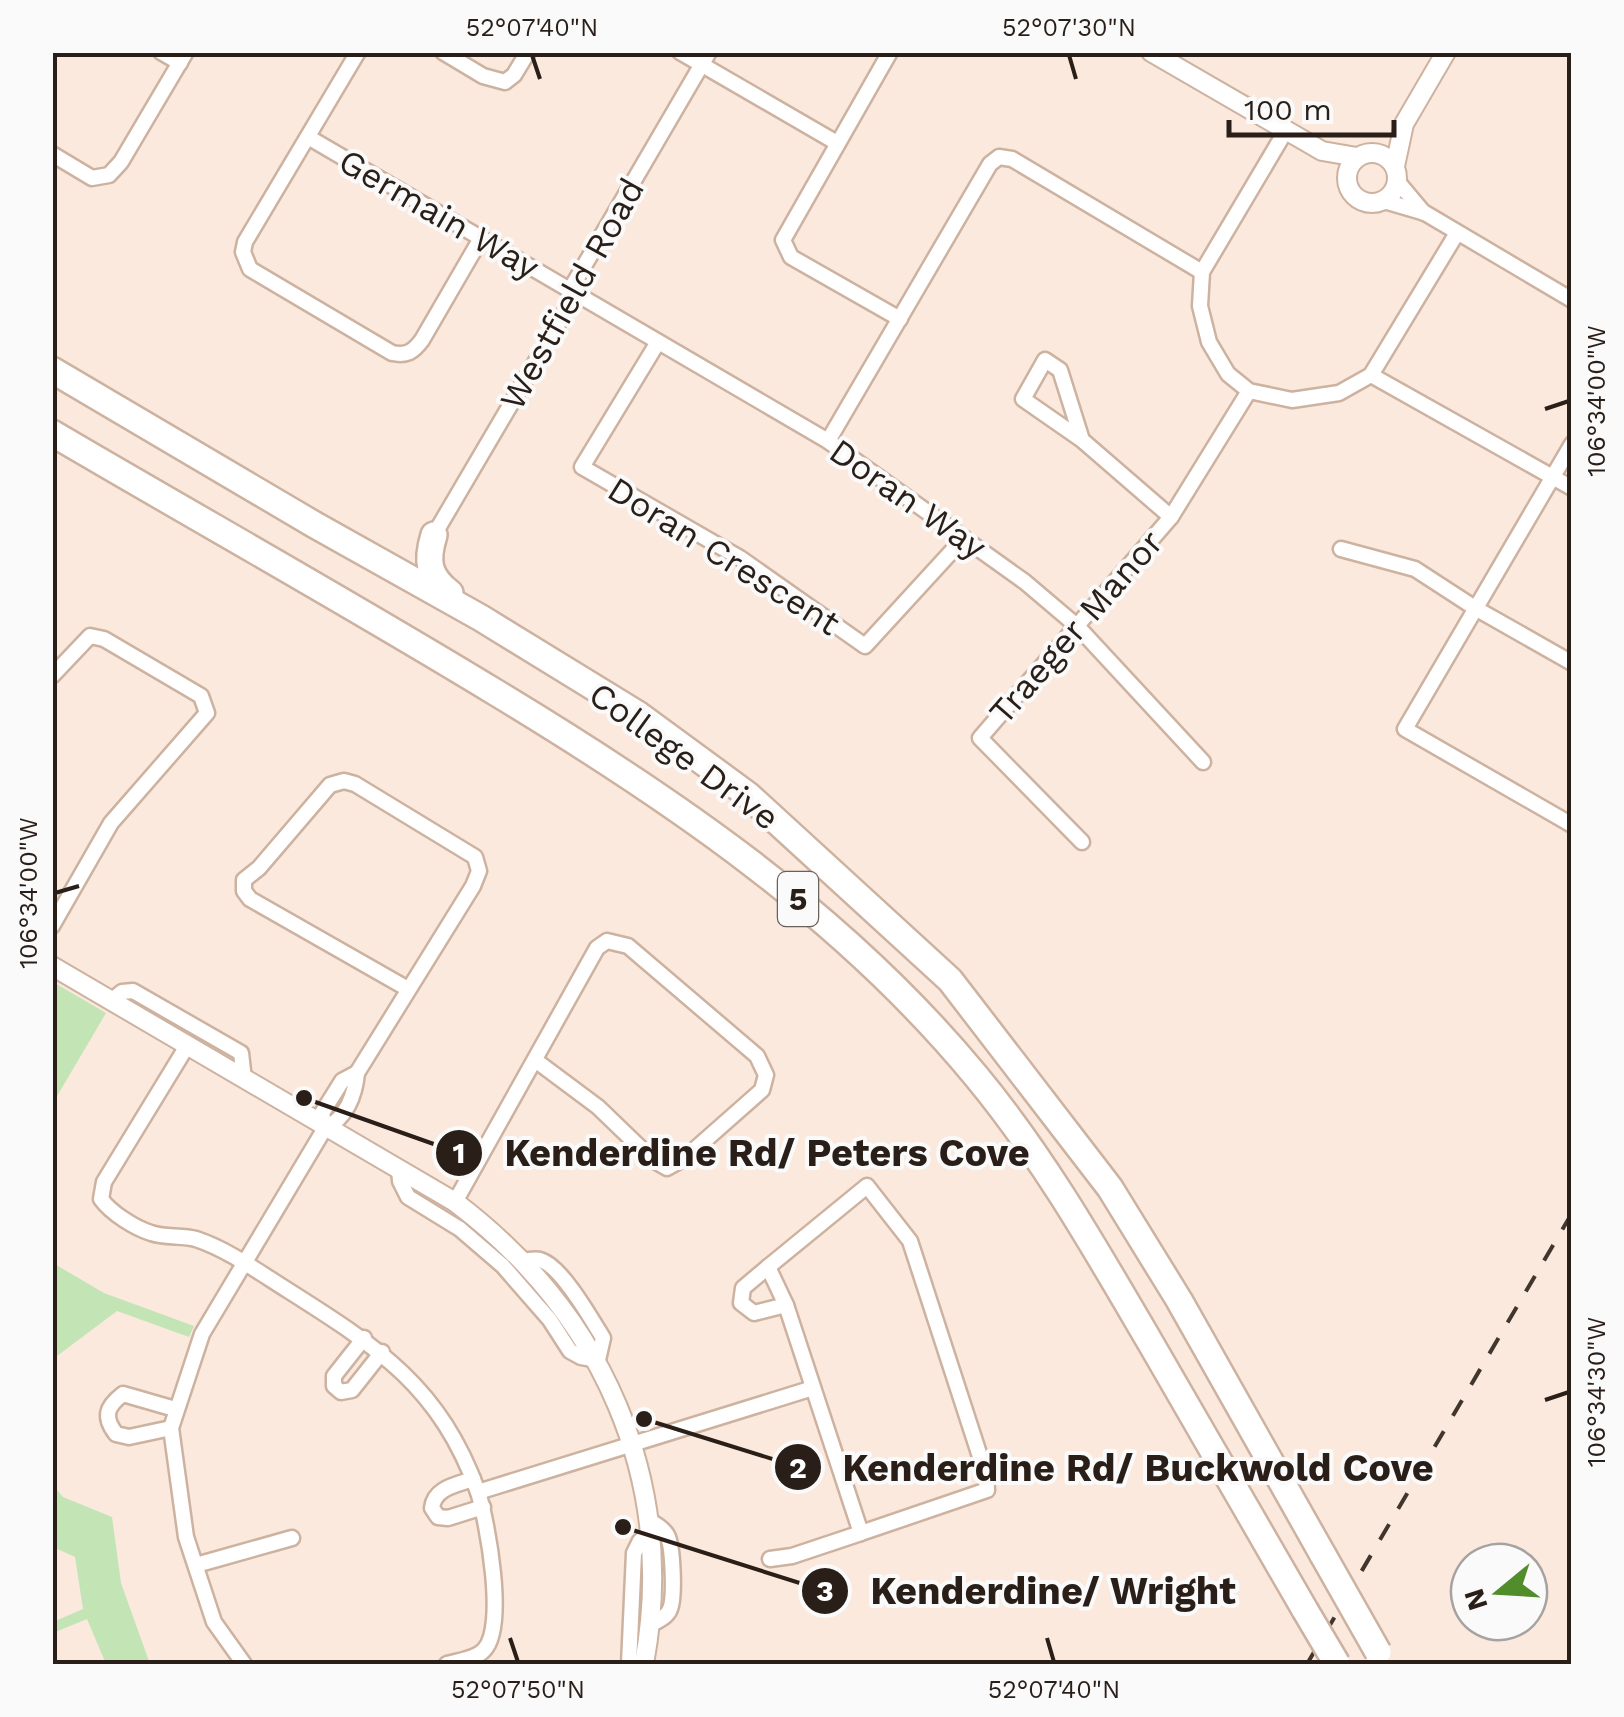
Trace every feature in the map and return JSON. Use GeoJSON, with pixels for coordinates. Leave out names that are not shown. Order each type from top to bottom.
{"type":"FeatureCollection","features":[{"type":"Feature","properties":{"kind":"highway","name":"College Drive"},"geometry":{"type":"LineString","coordinates":[[52,370],[315,526],[481,618],[639,715],[748,796],[950,980],[1110,1188],[1179,1300],[1382,1658]]}},
{"type":"Feature","properties":{"kind":"highway","name":"College Drive"},"geometry":{"type":"LineString","coordinates":[[52,433],[434,654],[663,796],[776,880],[848,942],[976,1076],[1031,1148],[1080,1222],[1337,1664]]}},
{"type":"Feature","properties":{"kind":"highway"},"geometry":{"type":"LineString","coordinates":[[434,535],[428,561],[432,574],[440,586],[481,618]]}},
{"type":"Feature","properties":{"kind":"street"},"geometry":{"type":"LineString","coordinates":[[52,154],[92,178],[109,175],[121,162],[183,58],[162,52]]}},
{"type":"Feature","properties":{"kind":"street"},"geometry":{"type":"LineString","coordinates":[[358,52],[245,242],[244,260],[265,278],[392,353],[402,355],[410,353],[422,340],[480,240]]}},
{"type":"Feature","properties":{"kind":"street"},"geometry":{"type":"LineString","coordinates":[[443,52],[483,76],[505,82],[514,76],[528,52]]}},
{"type":"Feature","properties":{"kind":"street"},"geometry":{"type":"LineString","coordinates":[[680,52],[706,59],[836,144]]}},
{"type":"Feature","properties":{"kind":"street"},"geometry":{"type":"LineString","coordinates":[[890,52],[782,240],[791,257],[900,318]]}},
{"type":"Feature","properties":{"kind":"street"},"geometry":{"type":"LineString","coordinates":[[1151,52],[1322,151],[1382,154],[1425,213]]}},
{"type":"Feature","properties":{"kind":"street"},"geometry":{"type":"LineString","coordinates":[[1347,180],[1351,164],[1404,124],[1446,52]]}},
{"type":"Feature","properties":{"kind":"street","name":"Westfield Road"},"geometry":{"type":"LineString","coordinates":[[434,535],[569,305],[570,290],[706,59]]}},
{"type":"Feature","properties":{"kind":"street"},"geometry":{"type":"LineString","coordinates":[[1384,201],[1395,190],[1404,124]]}},
{"type":"Feature","properties":{"kind":"street"},"geometry":{"type":"LineString","coordinates":[[1285,132],[1202,272],[1200,306],[1209,342],[1228,374],[1248,391],[1292,400],[1338,393],[1371,376],[1457,233]]}},
{"type":"Feature","properties":{"kind":"street","name":"Germain Way"},"geometry":{"type":"LineString","coordinates":[[308,137],[570,290]]}},
{"type":"Feature","properties":{"kind":"street"},"geometry":{"type":"LineString","coordinates":[[1322,151],[1360,201],[1384,201],[1425,213],[1572,300]]}},
{"type":"Feature","properties":{"kind":"street"},"geometry":{"type":"LineString","coordinates":[[828,441],[990,164],[999,157],[1012,159],[1202,272]]}},
{"type":"Feature","properties":{"kind":"street","name":"Doran Way"},"geometry":{"type":"LineString","coordinates":[[570,290],[828,441],[1025,582],[1078,627],[1204,762]]}},
{"type":"Feature","properties":{"kind":"street","name":"Doran Crescent"},"geometry":{"type":"LineString","coordinates":[[658,342],[582,467],[740,558],[865,646],[964,538]]}},
{"type":"Feature","properties":{"kind":"street"},"geometry":{"type":"LineString","coordinates":[[1082,440],[1060,370],[1045,360],[1023,398],[1082,440],[1171,517]]}},
{"type":"Feature","properties":{"kind":"street"},"geometry":{"type":"LineString","coordinates":[[1371,376],[1572,488]]}},
{"type":"Feature","properties":{"kind":"street","name":"Traeger Manor"},"geometry":{"type":"LineString","coordinates":[[1082,842],[980,738],[1171,517],[1248,391]]}},
{"type":"Feature","properties":{"kind":"street"},"geometry":{"type":"LineString","coordinates":[[1572,444],[1404,729],[1572,825]]}},
{"type":"Feature","properties":{"kind":"street"},"geometry":{"type":"LineString","coordinates":[[1341,549],[1415,569],[1572,663]]}},
{"type":"Feature","properties":{"kind":"street"},"geometry":{"type":"LineString","coordinates":[[52,676],[90,636],[104,639],[201,696],[207,713],[111,823],[52,926]]}},
{"type":"Feature","properties":{"kind":"street"},"geometry":{"type":"LineString","coordinates":[[244,1664],[214,1622],[186,1537],[171,1428],[175,1408],[202,1334],[325,1128],[322,1114],[342,1081],[357,1073],[473,886],[479,871],[475,857],[355,784],[344,781],[330,785],[259,868],[244,880],[244,891],[250,899],[408,990]]}},
{"type":"Feature","properties":{"kind":"street"},"geometry":{"type":"LineString","coordinates":[[455,1202],[597,948],[607,941],[628,946],[758,1056],[766,1076],[762,1090],[685,1158],[666,1168],[598,1107],[535,1060]]}},
{"type":"Feature","properties":{"kind":"street"},"geometry":{"type":"LineString","coordinates":[[52,966],[455,1202],[524,1261],[573,1320],[598,1360],[632,1442],[649,1527],[652,1624],[644,1664]]}},
{"type":"Feature","properties":{"kind":"street"},"geometry":{"type":"LineString","coordinates":[[111,1001],[122,992],[133,991],[241,1054],[244,1079]]}},
{"type":"Feature","properties":{"kind":"street"},"geometry":{"type":"LineString","coordinates":[[186,1046],[104,1182],[101,1200],[150,1233],[196,1239],[243,1262],[364,1338],[412,1379],[435,1408],[463,1454],[475,1485],[494,1565],[490,1638],[480,1654],[447,1664]]}},
{"type":"Feature","properties":{"kind":"street"},"geometry":{"type":"LineString","coordinates":[[399,1168],[408,1197],[460,1229],[503,1266],[550,1320],[570,1351],[598,1360]]}},
{"type":"Feature","properties":{"kind":"street"},"geometry":{"type":"LineString","coordinates":[[770,1559],[792,1556],[987,1490],[986,1475],[910,1241],[867,1186],[744,1288],[741,1304],[754,1313],[786,1305]]}},
{"type":"Feature","properties":{"kind":"street"},"geometry":{"type":"LineString","coordinates":[[768,1268],[786,1305],[861,1532]]}},
{"type":"Feature","properties":{"kind":"street"},"geometry":{"type":"LineString","coordinates":[[364,1338],[334,1376],[334,1386],[341,1392],[352,1390],[382,1352]]}},
{"type":"Feature","properties":{"kind":"street"},"geometry":{"type":"LineString","coordinates":[[483,1508],[448,1518],[438,1517],[432,1508],[433,1498],[440,1492],[632,1442],[813,1388]]}},
{"type":"Feature","properties":{"kind":"street"},"geometry":{"type":"LineString","coordinates":[[171,1428],[129,1436],[116,1434],[108,1423],[107,1411],[123,1394],[175,1408]]}},
{"type":"Feature","properties":{"kind":"street"},"geometry":{"type":"LineString","coordinates":[[629,1664],[634,1553],[649,1527]]}},
{"type":"Feature","properties":{"kind":"street"},"geometry":{"type":"LineString","coordinates":[[196,1565],[292,1538]]}},
{"type":"Feature","properties":{"kind":"green space"},"geometry":{"type":"Polygon","coordinates":[[[52,982],[106,1013],[53,1103],[52,982]]]}},
{"type":"Feature","properties":{"kind":"green space"},"geometry":{"type":"Polygon","coordinates":[[[53,1263],[104,1293],[194,1326],[189,1337],[117,1311],[53,1359],[53,1263]]]}},
{"type":"Feature","properties":{"kind":"green space"},"geometry":{"type":"Polygon","coordinates":[[[52,1484],[63,1497],[112,1517],[121,1583],[150,1664],[106,1664],[87,1619],[53,1633],[53,1622],[83,1609],[75,1557],[53,1547],[52,1484]]]}},
{"type":"Feature","properties":{"kind":"railway"},"geometry":{"type":"LineString","coordinates":[[1307,1664],[1572,1213]]}},
{"type":"Feature","properties":{"kind":"place","name":"Kenderdine Rd/ Peters Cove"},"geometry":{"type":"Point","coordinates":[304,1098]}},
{"type":"Feature","properties":{"kind":"place","name":"Kenderdine Rd/ Buckwold Cove"},"geometry":{"type":"Point","coordinates":[644,1419]}},
{"type":"Feature","properties":{"kind":"place","name":"Kenderdine/ Wright"},"geometry":{"type":"Point","coordinates":[623,1527]}}]}
